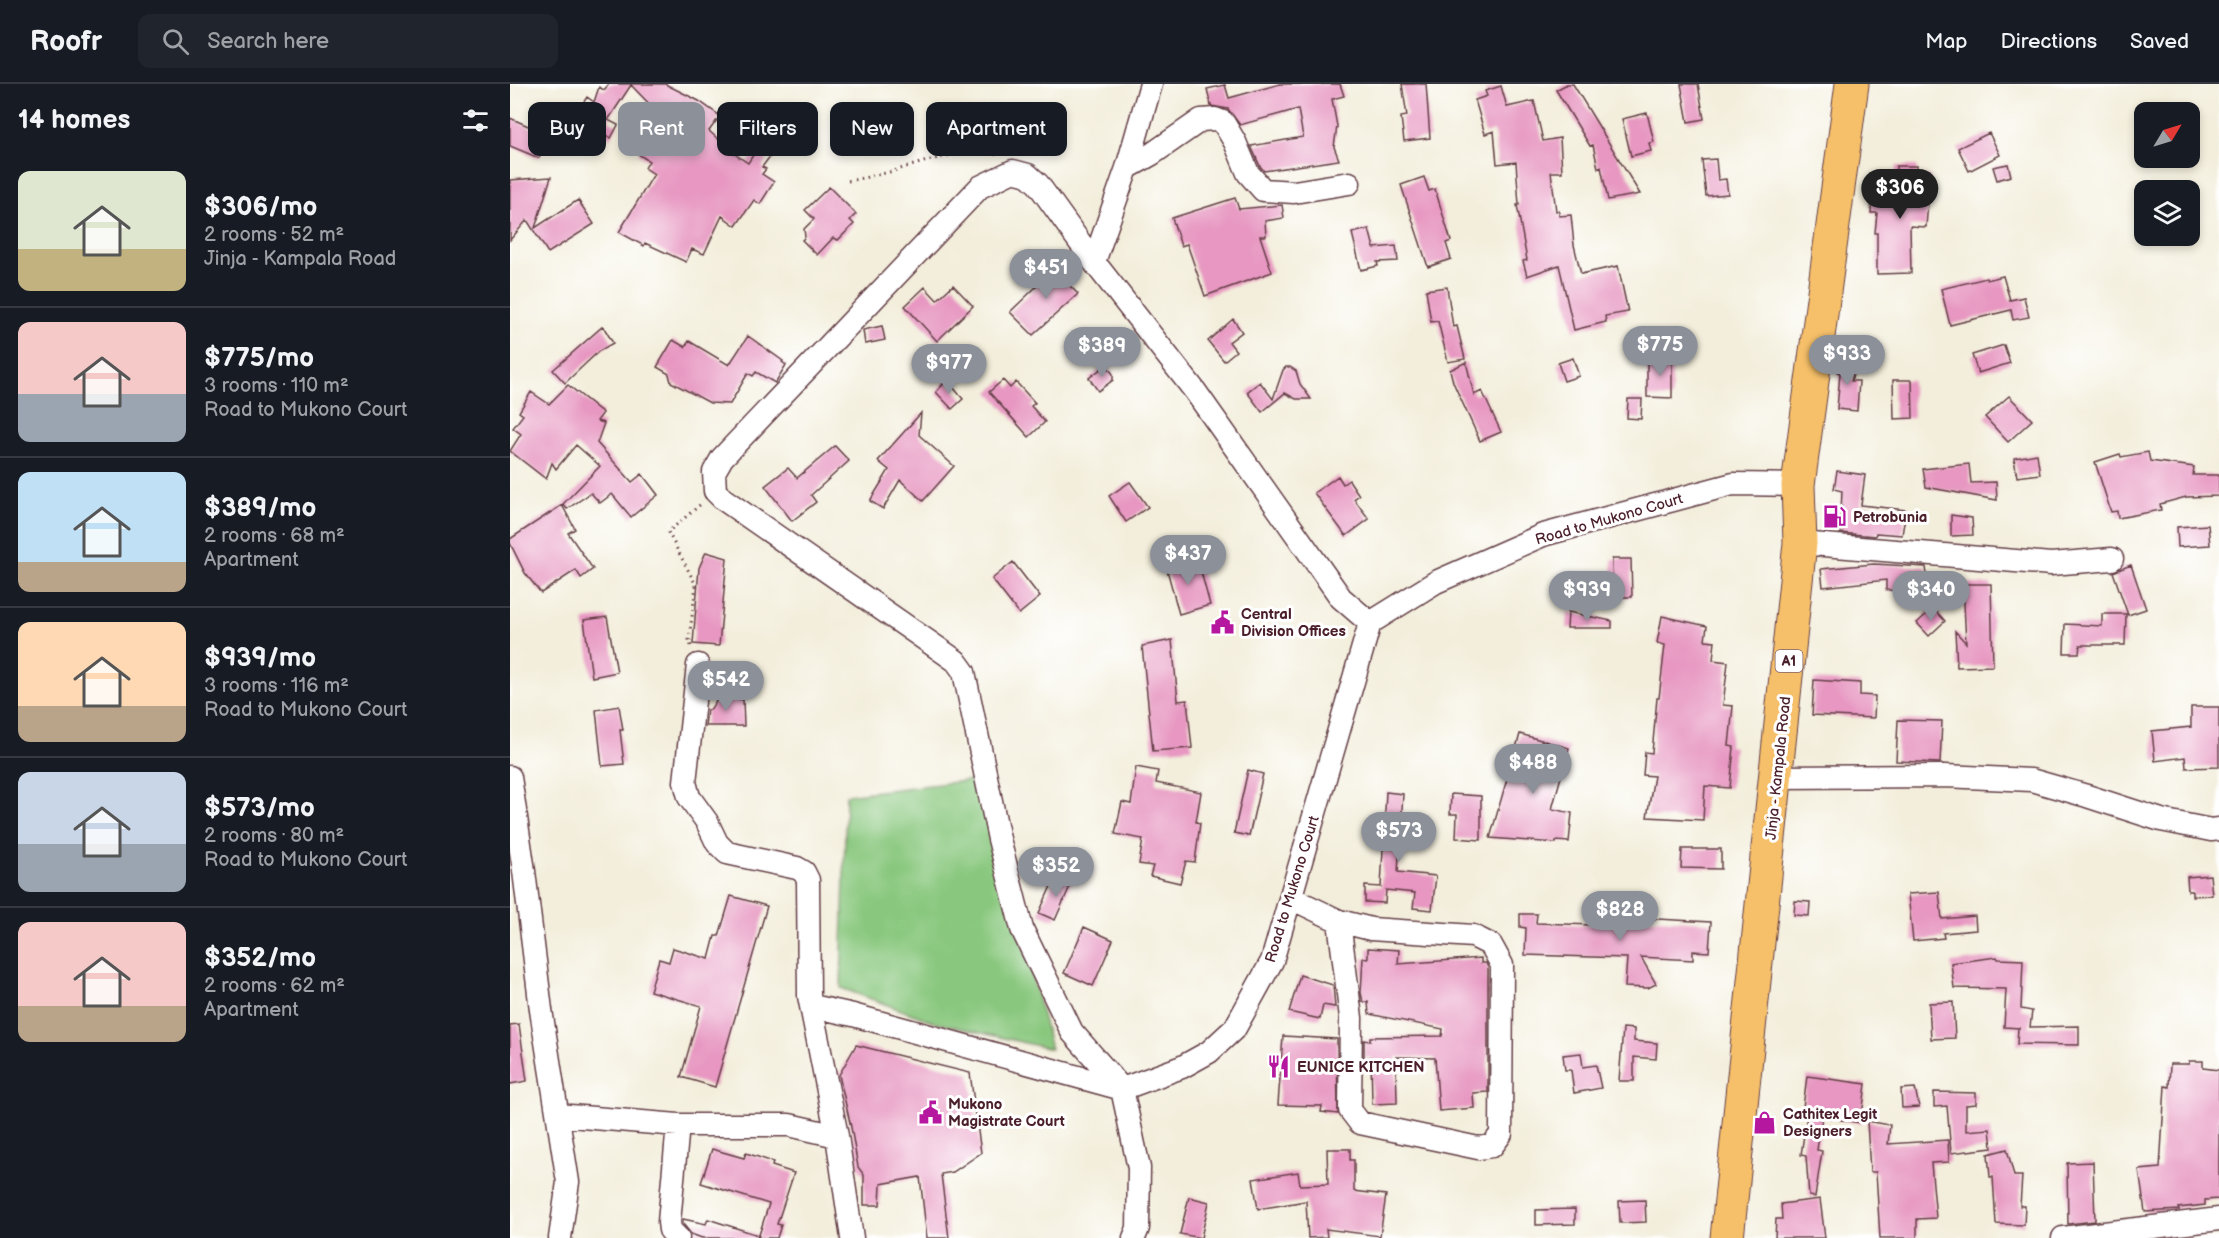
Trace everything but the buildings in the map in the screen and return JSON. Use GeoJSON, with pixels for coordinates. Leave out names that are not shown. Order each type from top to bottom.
{"type":"FeatureCollection","features":[{"type":"Feature","properties":{"kind":"highway","name":"Jinja - Kampala Road"},"geometry":{"type":"LineString","coordinates":[[1727,1238],[1800,543],[1798,485],[1852,84]]}},
{"type":"Feature","properties":{"kind":"street"},"geometry":{"type":"LineString","coordinates":[[1094,262],[1127,168],[1151,84]]}},
{"type":"Feature","properties":{"kind":"street"},"geometry":{"type":"LineString","coordinates":[[1127,168],[1152,154],[1201,120],[1215,119],[1223,122],[1235,142],[1248,173],[1263,190],[1294,192],[1349,183]]}},
{"type":"Feature","properties":{"kind":"street"},"geometry":{"type":"LineString","coordinates":[[1134,1238],[1138,1228],[1139,1168],[1122,1089],[1072,1032],[1022,929],[999,839],[964,672],[948,655],[723,499],[715,491],[714,472],[722,458],[980,187],[1013,171],[1028,176],[1038,184],[1094,262],[1195,391],[1341,598],[1370,623]]}},
{"type":"Feature","properties":{"kind":"street","name":"Road to Mukono Court"},"geometry":{"type":"LineString","coordinates":[[1122,1089],[1182,1067],[1209,1052],[1235,1028],[1272,961],[1370,623],[1436,582],[1544,535],[1733,484],[1798,485]]}},
{"type":"Feature","properties":{"kind":"street"},"geometry":{"type":"LineString","coordinates":[[1800,543],[2051,564],[2112,559]]}},
{"type":"Feature","properties":{"kind":"street"},"geometry":{"type":"LineString","coordinates":[[698,665],[685,782],[689,797],[707,822],[717,843],[726,853],[798,868],[804,872],[808,880],[809,996],[837,1136],[852,1238]]}},
{"type":"Feature","properties":{"kind":"street"},"geometry":{"type":"LineString","coordinates":[[1777,777],[1946,776],[2031,780],[2161,820],[2211,830],[2219,829]]}},
{"type":"Feature","properties":{"kind":"street"},"geometry":{"type":"LineString","coordinates":[[510,777],[541,1010],[568,1182],[560,1238]]}},
{"type":"Feature","properties":{"kind":"street"},"geometry":{"type":"LineString","coordinates":[[1291,898],[1339,921],[1371,929],[1473,936],[1491,945],[1502,965],[1501,1134],[1492,1146],[1478,1148],[1360,1124],[1350,1110],[1351,1018],[1339,921]]}},
{"type":"Feature","properties":{"kind":"street"},"geometry":{"type":"LineString","coordinates":[[812,1006],[853,1015],[1122,1089]]}},
{"type":"Feature","properties":{"kind":"street"},"geometry":{"type":"LineString","coordinates":[[558,1114],[678,1125],[789,1125],[837,1136]]}},
{"type":"Feature","properties":{"kind":"street"},"geometry":{"type":"LineString","coordinates":[[678,1125],[669,1222],[670,1230],[678,1238]]}},
{"type":"Feature","properties":{"kind":"street"},"geometry":{"type":"LineString","coordinates":[[2063,1238],[2219,1219]]}},
{"type":"Feature","properties":{"kind":"path"},"geometry":{"type":"LineString","coordinates":[[848,181],[942,156],[969,153],[990,153],[1003,156],[1013,171]]}},
{"type":"Feature","properties":{"kind":"path"},"geometry":{"type":"LineString","coordinates":[[698,665],[689,640],[696,585],[668,532],[715,491]]}},
{"type":"Feature","properties":{"kind":"green space"},"geometry":{"type":"Polygon","coordinates":[[[981,779],[1051,1049],[934,1022],[841,988],[846,795],[981,779]]]}},
{"type":"Feature","properties":{"kind":"place","name":"Petrobunia"},"geometry":{"type":"Point","coordinates":[1835,517]}},
{"type":"Feature","properties":{"kind":"place","name":"Central Division Offices"},"geometry":{"type":"Point","coordinates":[1223,623]}},
{"type":"Feature","properties":{"kind":"place","name":"EUNICE KITCHEN"},"geometry":{"type":"Point","coordinates":[1279,1067]}},
{"type":"Feature","properties":{"kind":"place","name":"Mukono Magistrate Court"},"geometry":{"type":"Point","coordinates":[930,1113]}},
{"type":"Feature","properties":{"kind":"place","name":"Cathitex Legit Designers"},"geometry":{"type":"Point","coordinates":[1765,1123]}}]}
